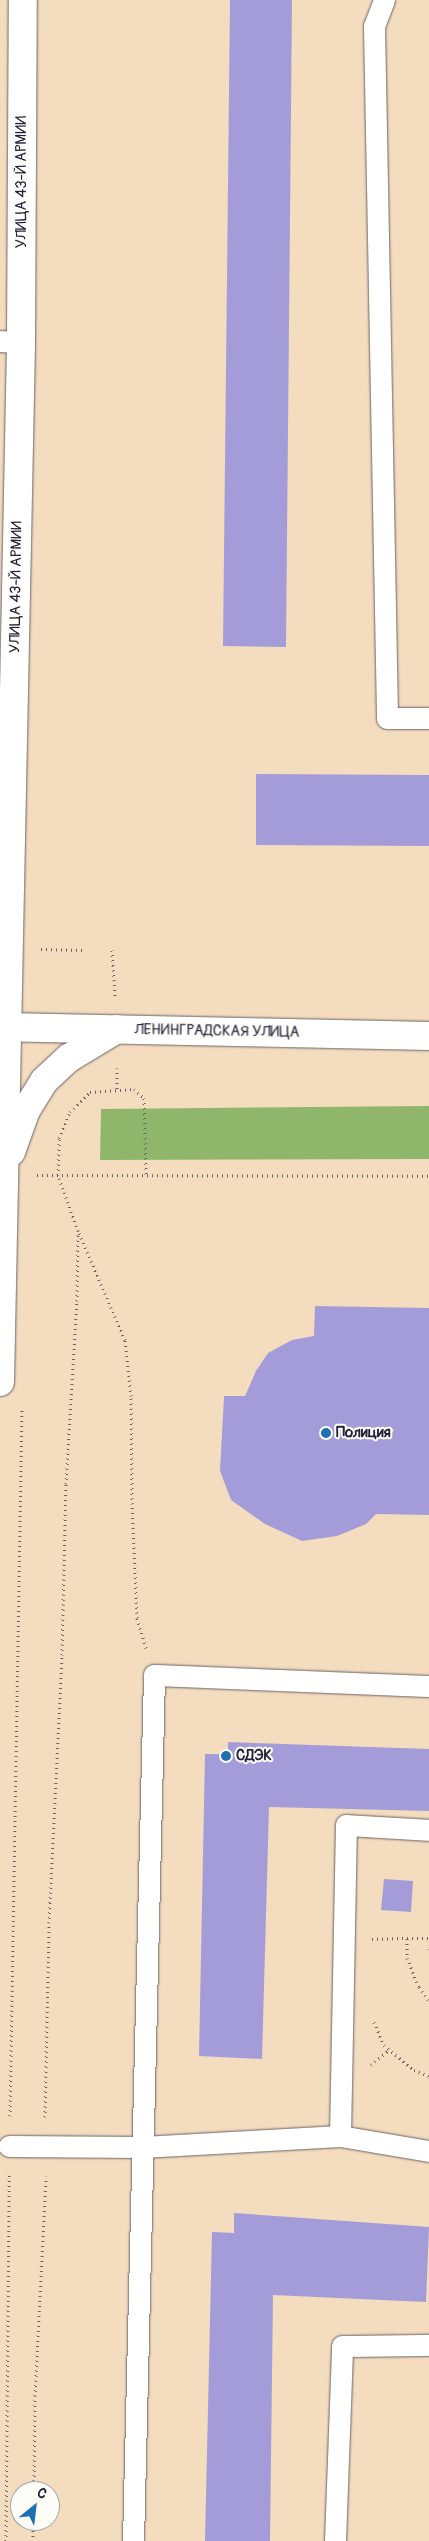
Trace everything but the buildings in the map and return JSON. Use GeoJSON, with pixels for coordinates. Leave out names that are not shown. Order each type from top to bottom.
{"type":"FeatureCollection","features":[{"type":"Feature","properties":{"kind":"street","name":"УЛИЦА 43-Й АРМИИ"},"geometry":{"type":"LineString","coordinates":[[0,1382],[4,1174],[3,1027],[11,341],[23,0]]}},
{"type":"Feature","properties":{"kind":"street","name":"ЛЕНИНГРАДСКАЯ УЛИЦА"},"geometry":{"type":"LineString","coordinates":[[3,1027],[429,1036]]}},
{"type":"Feature","properties":{"kind":"street","name":"УЛИЦА 43-Й АРМИИ"},"geometry":{"type":"LineString","coordinates":[[4,1174],[26,1110],[44,1081],[69,1058],[117,1029]]}},
{"type":"Feature","properties":{"kind":"lane"},"geometry":{"type":"LineString","coordinates":[[384,0],[374,26],[388,718],[429,718]]}},
{"type":"Feature","properties":{"kind":"lane"},"geometry":{"type":"LineString","coordinates":[[133,2541],[154,1675],[429,1686]]}},
{"type":"Feature","properties":{"kind":"lane"},"geometry":{"type":"LineString","coordinates":[[340,2136],[346,1825],[429,1830]]}},
{"type":"Feature","properties":{"kind":"lane"},"geometry":{"type":"LineString","coordinates":[[3,2146],[142,2147],[340,2136],[429,2152]]}},
{"type":"Feature","properties":{"kind":"lane"},"geometry":{"type":"LineString","coordinates":[[335,2541],[342,2346],[429,2345]]}},
{"type":"Feature","properties":{"kind":"path"},"geometry":{"type":"LineString","coordinates":[[146,1175],[144,1098],[134,1089],[90,1092],[70,1112],[59,1138],[58,1175],[78,1231],[125,1340],[131,1396],[132,1504],[137,1618],[154,1675]]}},
{"type":"Feature","properties":{"kind":"path"},"geometry":{"type":"LineString","coordinates":[[34,1175],[429,1176]]}},
{"type":"Feature","properties":{"kind":"path"},"geometry":{"type":"LineString","coordinates":[[34,2481],[35,2396],[46,2175],[48,1923],[62,1655],[66,1484],[78,1231]]}},
{"type":"Feature","properties":{"kind":"path"},"geometry":{"type":"LineString","coordinates":[[6,2541],[3,2146],[22,1403]]}},
{"type":"Feature","properties":{"kind":"path"},"geometry":{"type":"LineString","coordinates":[[407,1938],[407,1958],[419,1987],[429,2002]]}},
{"type":"Feature","properties":{"kind":"path"},"geometry":{"type":"LineString","coordinates":[[368,1940],[429,1938]]}},
{"type":"Feature","properties":{"kind":"path"},"geometry":{"type":"LineString","coordinates":[[370,2014],[384,2045],[414,2070],[429,2076]]}},
{"type":"Feature","properties":{"kind":"green space"},"geometry":{"type":"Polygon","coordinates":[[[429,1106],[429,1159],[100,1160],[101,1109],[429,1106]]]}},
{"type":"Feature","properties":{"kind":"place","name":"Полиция"},"geometry":{"type":"Point","coordinates":[326,1433]}},
{"type":"Feature","properties":{"kind":"place","name":"СДЭК"},"geometry":{"type":"Point","coordinates":[226,1756]}}]}
